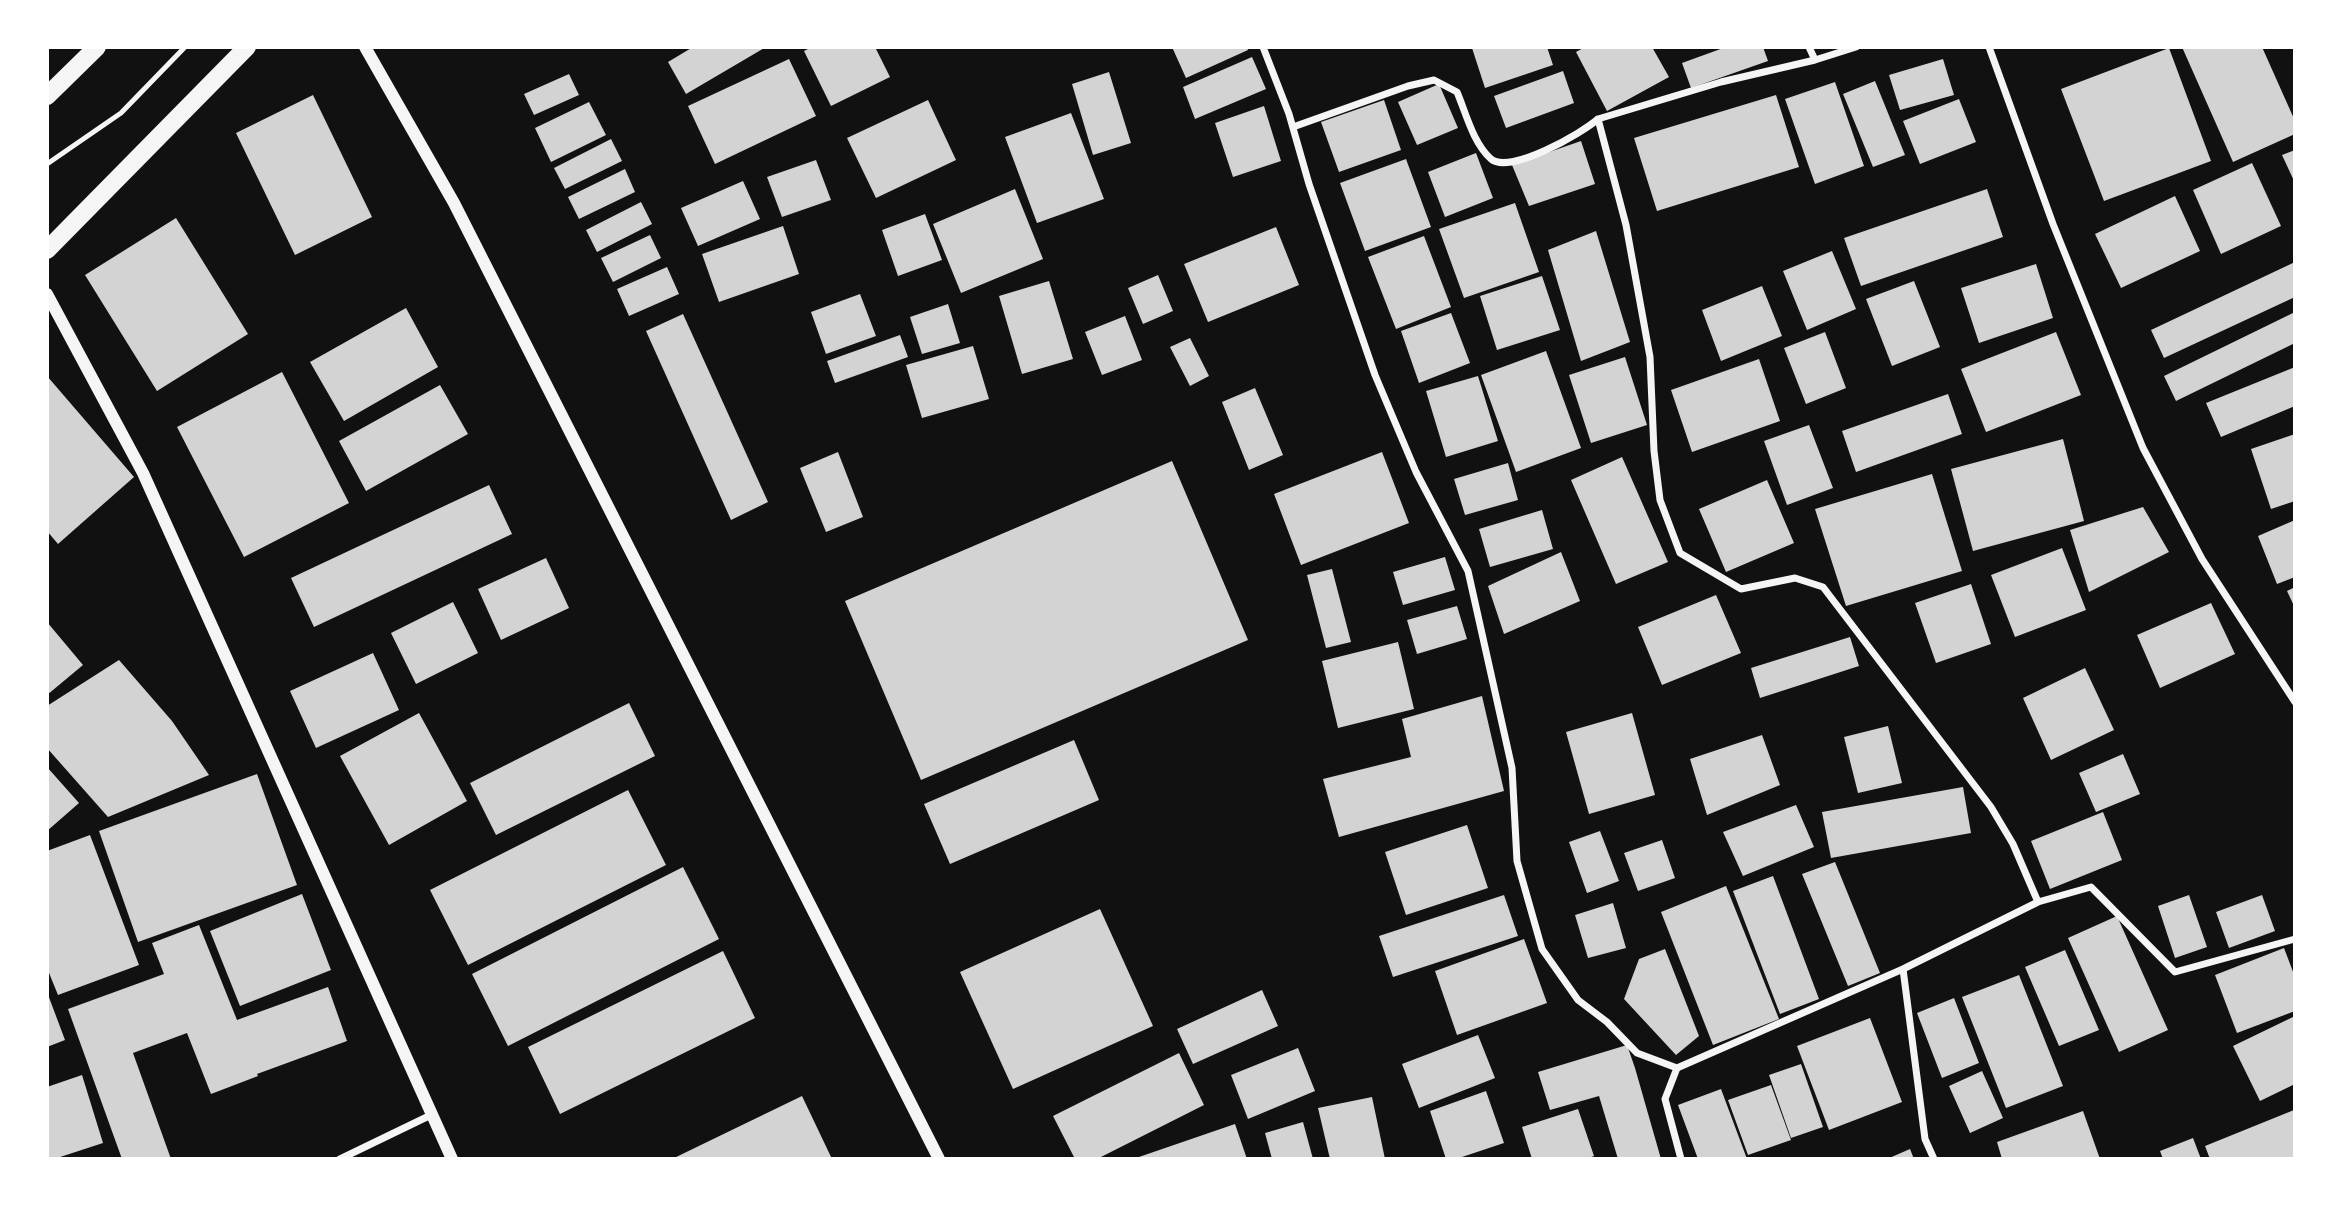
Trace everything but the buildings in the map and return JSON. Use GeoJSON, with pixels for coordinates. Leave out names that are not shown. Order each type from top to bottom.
{"type":"FeatureCollection","features":[{"type":"Feature","properties":{"kind":"main road"},"geometry":{"type":"LineString","coordinates":[[47,96],[97,47]]}},
{"type":"Feature","properties":{"kind":"main road"},"geometry":{"type":"LineString","coordinates":[[47,250],[247,47]]}},
{"type":"Feature","properties":{"kind":"street"},"geometry":{"type":"LineString","coordinates":[[365,47],[454,204],[939,1159]]}},
{"type":"Feature","properties":{"kind":"street"},"geometry":{"type":"LineString","coordinates":[[1263,47],[1289,114],[1309,184],[1375,374],[1416,472],[1468,571],[1512,768],[1517,861],[1542,949],[1578,1000],[1607,1022],[1637,1054],[1677,1068],[1903,969],[2038,902],[2091,887],[2175,972],[2295,939]]}},
{"type":"Feature","properties":{"kind":"street"},"geometry":{"type":"LineString","coordinates":[[1809,47],[1815,61]]}},
{"type":"Feature","properties":{"kind":"street"},"geometry":{"type":"LineString","coordinates":[[1293,127],[1408,86],[1434,80],[1457,92],[1477,141],[1492,161],[1506,164],[1560,144],[1584,132],[1598,119],[1721,82],[1815,61],[1856,47]]}},
{"type":"Feature","properties":{"kind":"street"},"geometry":{"type":"LineString","coordinates":[[1989,47],[2053,224],[2143,448],[2202,559],[2295,702]]}},
{"type":"Feature","properties":{"kind":"street"},"geometry":{"type":"LineString","coordinates":[[1598,119],[1626,225],[1650,357],[1654,451],[1660,500],[1680,553],[1741,589],[1795,578],[1823,587],[1992,807],[2013,844],[2038,902]]}},
{"type":"Feature","properties":{"kind":"street"},"geometry":{"type":"LineString","coordinates":[[47,293],[144,473],[452,1159]]}},
{"type":"Feature","properties":{"kind":"street"},"geometry":{"type":"LineString","coordinates":[[1903,969],[1925,1139],[1934,1159]]}},
{"type":"Feature","properties":{"kind":"street"},"geometry":{"type":"LineString","coordinates":[[1677,1068],[1665,1099],[1681,1159]]}},
{"type":"Feature","properties":{"kind":"street"},"geometry":{"type":"LineString","coordinates":[[340,1159],[431,1115]]}},
{"type":"Feature","properties":{"kind":"lane"},"geometry":{"type":"LineString","coordinates":[[47,164],[121,113],[185,47]]}}]}
